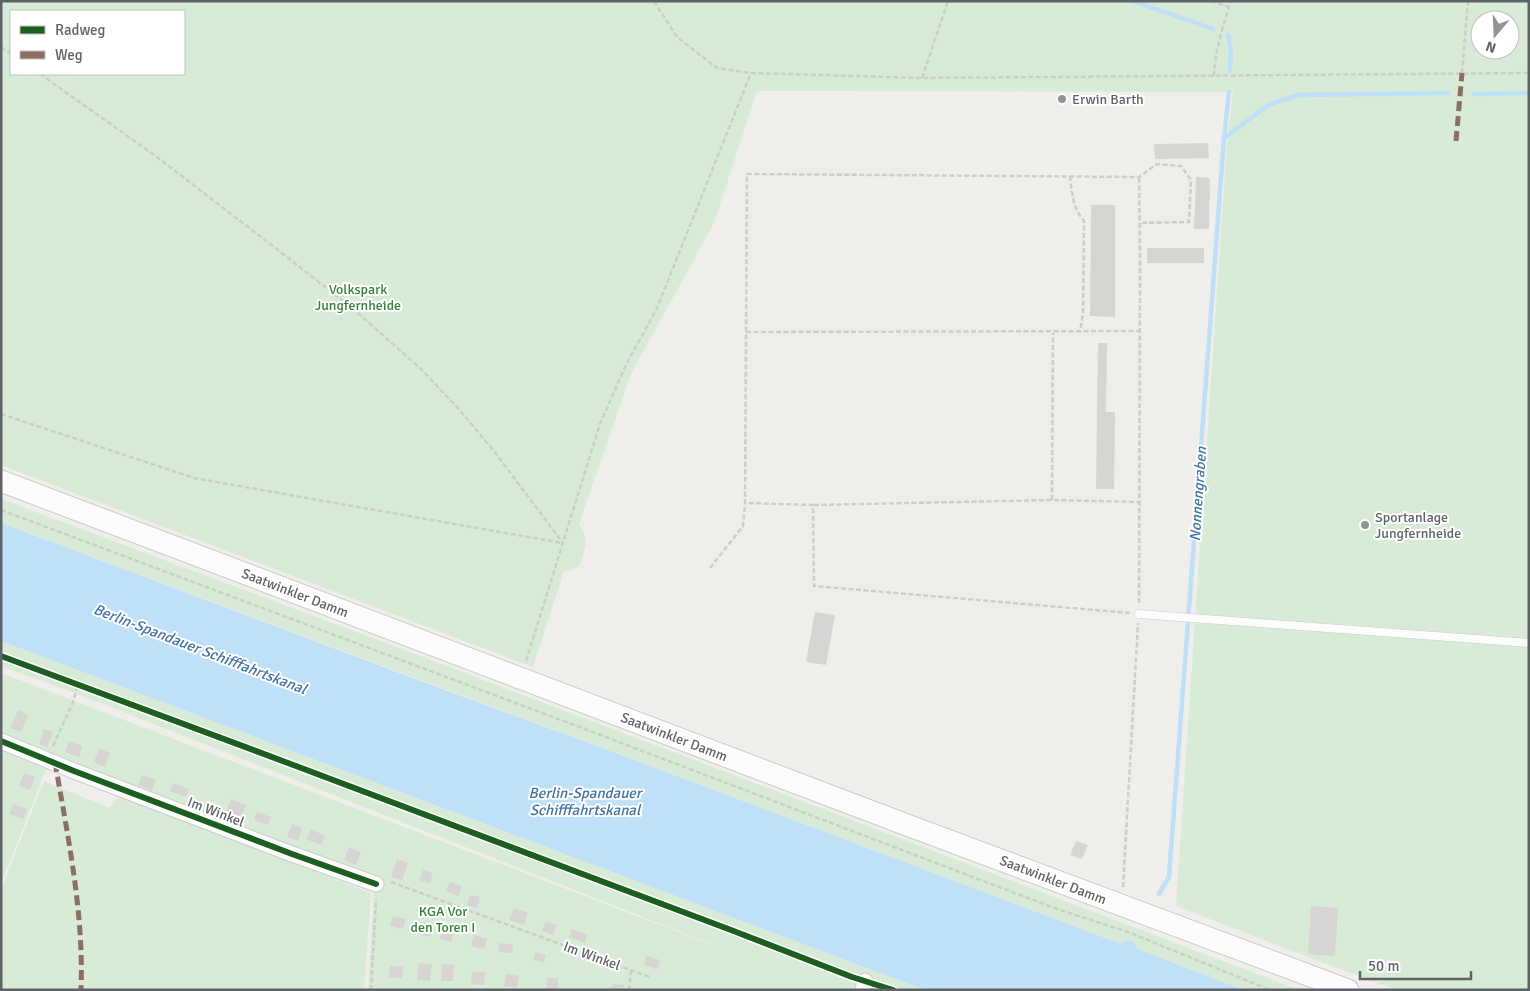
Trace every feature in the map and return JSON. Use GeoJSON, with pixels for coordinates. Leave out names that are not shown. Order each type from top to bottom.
{"type":"FeatureCollection","features":[{"type":"Feature","properties":{"kind":"main road","name":"Saatwinkler Damm"},"geometry":{"type":"LineString","coordinates":[[1,481],[530,683],[1348,990]]}},
{"type":"Feature","properties":{"kind":"street","name":"Im Winkel"},"geometry":{"type":"LineString","coordinates":[[1,741],[74,771],[376,884]]}},
{"type":"Feature","properties":{"kind":"lane"},"geometry":{"type":"LineString","coordinates":[[1138,614],[1529,643]]}},
{"type":"Feature","properties":{"kind":"path"},"geometry":{"type":"LineString","coordinates":[[654,1],[678,37],[717,68],[751,74],[922,78],[1529,73]]}},
{"type":"Feature","properties":{"kind":"path"},"geometry":{"type":"LineString","coordinates":[[922,78],[948,1]]}},
{"type":"Feature","properties":{"kind":"path"},"geometry":{"type":"LineString","coordinates":[[1211,1],[1229,7]]}},
{"type":"Feature","properties":{"kind":"path"},"geometry":{"type":"LineString","coordinates":[[1214,76],[1217,48],[1231,1]]}},
{"type":"Feature","properties":{"kind":"path"},"geometry":{"type":"LineString","coordinates":[[1462,73],[1468,1]]}},
{"type":"Feature","properties":{"kind":"path"},"geometry":{"type":"LineString","coordinates":[[526,661],[600,424],[625,368],[657,308],[751,74]]}},
{"type":"Feature","properties":{"kind":"path"},"geometry":{"type":"LineString","coordinates":[[41,75],[157,157],[259,235],[351,307],[420,368],[458,407],[494,451],[563,543]]}},
{"type":"Feature","properties":{"kind":"path"},"geometry":{"type":"LineString","coordinates":[[710,568],[743,526],[745,503],[747,174],[1139,177],[1157,164],[1181,166],[1191,180],[1189,222],[1140,222]]}},
{"type":"Feature","properties":{"kind":"path"},"geometry":{"type":"LineString","coordinates":[[1070,176],[1072,200],[1084,221],[1084,313],[1080,332]]}},
{"type":"Feature","properties":{"kind":"path"},"geometry":{"type":"LineString","coordinates":[[1124,885],[1138,614],[1139,177]]}},
{"type":"Feature","properties":{"kind":"path"},"geometry":{"type":"LineString","coordinates":[[746,332],[1140,331]]}},
{"type":"Feature","properties":{"kind":"path"},"geometry":{"type":"LineString","coordinates":[[1052,500],[1053,332]]}},
{"type":"Feature","properties":{"kind":"path"},"geometry":{"type":"LineString","coordinates":[[1,414],[194,478],[563,543]]}},
{"type":"Feature","properties":{"kind":"path"},"geometry":{"type":"LineString","coordinates":[[745,503],[813,505],[1052,500],[1139,502]]}},
{"type":"Feature","properties":{"kind":"path"},"geometry":{"type":"LineString","coordinates":[[813,505],[814,586],[1138,614]]}},
{"type":"Feature","properties":{"kind":"path"},"geometry":{"type":"LineString","coordinates":[[1,510],[964,874],[1128,932],[1270,990]]}},
{"type":"Feature","properties":{"kind":"path"},"geometry":{"type":"LineString","coordinates":[[48,759],[74,700],[77,685]]}},
{"type":"Feature","properties":{"kind":"path"},"geometry":{"type":"LineString","coordinates":[[371,990],[376,884]]}},
{"type":"Feature","properties":{"kind":"green space","name":"Volkspark Jungfernheide"},"geometry":{"type":"Polygon","coordinates":[[[1,1],[1529,1],[1529,990],[1397,990],[1176,906],[1227,143],[1233,92],[757,91],[714,223],[631,374],[579,524],[586,539],[580,565],[573,570],[564,571],[533,667],[1,465],[1,1]]]}},
{"type":"Feature","properties":{"kind":"green space"},"geometry":{"type":"Polygon","coordinates":[[[1,499],[1299,990],[1244,990],[1137,949],[1134,942],[1128,940],[1121,944],[1,523],[1,499]]]}},
{"type":"Feature","properties":{"kind":"green space","name":"KGA Vor den Toren I"},"geometry":{"type":"Polygon","coordinates":[[[1,641],[925,990],[368,990],[374,890],[47,767],[1,884],[1,673],[770,967],[75,693],[1,666],[1,641]]]}},
{"type":"Feature","properties":{"kind":"green space"},"geometry":{"type":"Polygon","coordinates":[[[44,781],[109,808],[119,796],[371,893],[364,990],[1,990],[1,889],[44,781]]]}},
{"type":"Feature","properties":{"kind":"water","name":"Berlin-Spandauer Schifffahrtskanal"},"geometry":{"type":"Polygon","coordinates":[[[1,523],[1121,944],[1128,940],[1134,942],[1137,949],[1244,990],[925,990],[1,641],[1,523]]]}},
{"type":"Feature","properties":{"kind":"building"},"geometry":{"type":"Polygon","coordinates":[[[1208,143],[1209,158],[1155,159],[1154,144],[1208,143]]]}},
{"type":"Feature","properties":{"kind":"building"},"geometry":{"type":"Polygon","coordinates":[[[1196,177],[1210,178],[1209,229],[1194,229],[1196,177]]]}},
{"type":"Feature","properties":{"kind":"building"},"geometry":{"type":"Polygon","coordinates":[[[1091,205],[1115,205],[1115,317],[1090,316],[1091,205]]]}},
{"type":"Feature","properties":{"kind":"building"},"geometry":{"type":"Polygon","coordinates":[[[1147,248],[1204,248],[1204,263],[1147,263],[1147,248]]]}},
{"type":"Feature","properties":{"kind":"building"},"geometry":{"type":"Polygon","coordinates":[[[1098,343],[1107,343],[1106,412],[1115,412],[1114,489],[1096,489],[1098,343]]]}},
{"type":"Feature","properties":{"kind":"building"},"geometry":{"type":"Polygon","coordinates":[[[815,612],[835,615],[826,665],[806,662],[815,612]]]}},
{"type":"Feature","properties":{"kind":"building"},"geometry":{"type":"Polygon","coordinates":[[[18,710],[28,715],[21,732],[10,728],[18,710]]]}},
{"type":"Feature","properties":{"kind":"building"},"geometry":{"type":"Polygon","coordinates":[[[44,729],[53,732],[47,747],[39,744],[44,729]]]}},
{"type":"Feature","properties":{"kind":"building"},"geometry":{"type":"Polygon","coordinates":[[[69,741],[82,746],[79,757],[65,752],[69,741]]]}},
{"type":"Feature","properties":{"kind":"building"},"geometry":{"type":"Polygon","coordinates":[[[99,748],[110,753],[105,767],[94,762],[99,748]]]}},
{"type":"Feature","properties":{"kind":"building"},"geometry":{"type":"Polygon","coordinates":[[[24,773],[35,777],[30,790],[19,786],[24,773]]]}},
{"type":"Feature","properties":{"kind":"building"},"geometry":{"type":"Polygon","coordinates":[[[142,775],[156,780],[152,790],[138,785],[142,775]]]}},
{"type":"Feature","properties":{"kind":"building"},"geometry":{"type":"Polygon","coordinates":[[[173,783],[189,789],[186,797],[170,791],[173,783]]]}},
{"type":"Feature","properties":{"kind":"building"},"geometry":{"type":"Polygon","coordinates":[[[231,799],[246,805],[241,817],[226,811],[231,799]]]}},
{"type":"Feature","properties":{"kind":"building"},"geometry":{"type":"Polygon","coordinates":[[[13,804],[27,809],[23,819],[9,814],[13,804]]]}},
{"type":"Feature","properties":{"kind":"building"},"geometry":{"type":"Polygon","coordinates":[[[257,812],[271,817],[268,825],[254,820],[257,812]]]}},
{"type":"Feature","properties":{"kind":"building"},"geometry":{"type":"Polygon","coordinates":[[[292,824],[302,828],[298,841],[287,837],[292,824]]]}},
{"type":"Feature","properties":{"kind":"building"},"geometry":{"type":"Polygon","coordinates":[[[311,829],[325,836],[321,845],[306,839],[311,829]]]}},
{"type":"Feature","properties":{"kind":"building"},"geometry":{"type":"Polygon","coordinates":[[[1076,841],[1088,845],[1082,859],[1070,855],[1076,841]]]}},
{"type":"Feature","properties":{"kind":"building"},"geometry":{"type":"Polygon","coordinates":[[[349,847],[361,852],[356,865],[344,860],[349,847]]]}},
{"type":"Feature","properties":{"kind":"building"},"geometry":{"type":"Polygon","coordinates":[[[397,859],[408,863],[402,880],[391,877],[397,859]]]}},
{"type":"Feature","properties":{"kind":"building"},"geometry":{"type":"Polygon","coordinates":[[[423,870],[433,873],[430,883],[419,880],[423,870]]]}},
{"type":"Feature","properties":{"kind":"building"},"geometry":{"type":"Polygon","coordinates":[[[450,882],[462,886],[458,896],[446,891],[450,882]]]}},
{"type":"Feature","properties":{"kind":"building"},"geometry":{"type":"Polygon","coordinates":[[[470,895],[480,897],[477,908],[467,905],[470,895]]]}},
{"type":"Feature","properties":{"kind":"building"},"geometry":{"type":"Polygon","coordinates":[[[1311,906],[1338,908],[1335,956],[1308,954],[1311,906]]]}},
{"type":"Feature","properties":{"kind":"building"},"geometry":{"type":"Polygon","coordinates":[[[514,908],[528,913],[524,925],[509,920],[514,908]]]}},
{"type":"Feature","properties":{"kind":"building"},"geometry":{"type":"Polygon","coordinates":[[[393,916],[406,919],[403,929],[390,926],[393,916]]]}},
{"type":"Feature","properties":{"kind":"building"},"geometry":{"type":"Polygon","coordinates":[[[546,921],[557,925],[553,935],[542,931],[546,921]]]}},
{"type":"Feature","properties":{"kind":"building"},"geometry":{"type":"Polygon","coordinates":[[[421,922],[433,925],[430,937],[418,934],[421,922]]]}},
{"type":"Feature","properties":{"kind":"building"},"geometry":{"type":"Polygon","coordinates":[[[443,926],[455,929],[451,942],[440,939],[443,926]]]}},
{"type":"Feature","properties":{"kind":"building"},"geometry":{"type":"Polygon","coordinates":[[[572,929],[587,935],[585,943],[569,937],[572,929]]]}},
{"type":"Feature","properties":{"kind":"building"},"geometry":{"type":"Polygon","coordinates":[[[474,935],[487,939],[484,949],[471,946],[474,935]]]}},
{"type":"Feature","properties":{"kind":"building"},"geometry":{"type":"Polygon","coordinates":[[[499,943],[513,945],[512,953],[498,952],[499,943]]]}},
{"type":"Feature","properties":{"kind":"building"},"geometry":{"type":"Polygon","coordinates":[[[535,952],[546,955],[544,962],[533,960],[535,952]]]}},
{"type":"Feature","properties":{"kind":"building"},"geometry":{"type":"Polygon","coordinates":[[[646,956],[660,960],[658,969],[644,965],[646,956]]]}},
{"type":"Feature","properties":{"kind":"building"},"geometry":{"type":"Polygon","coordinates":[[[419,963],[432,964],[430,981],[417,980],[419,963]]]}},
{"type":"Feature","properties":{"kind":"building"},"geometry":{"type":"Polygon","coordinates":[[[442,964],[454,965],[453,981],[441,981],[442,964]]]}},
{"type":"Feature","properties":{"kind":"building"},"geometry":{"type":"Polygon","coordinates":[[[390,966],[403,967],[402,978],[389,977],[390,966]]]}},
{"type":"Feature","properties":{"kind":"building"},"geometry":{"type":"Polygon","coordinates":[[[472,972],[485,972],[484,985],[471,984],[472,972]]]}},
{"type":"Feature","properties":{"kind":"building"},"geometry":{"type":"Polygon","coordinates":[[[506,974],[519,976],[517,988],[504,986],[506,974]]]}},
{"type":"Feature","properties":{"kind":"building"},"geometry":{"type":"Polygon","coordinates":[[[547,978],[558,978],[558,990],[547,989],[547,978]]]}},
{"type":"Feature","properties":{"kind":"building"},"geometry":{"type":"Polygon","coordinates":[[[612,984],[624,985],[623,990],[611,990],[612,984]]]}},
{"type":"Feature","properties":{"kind":"waterway","name":"Nonnengraben"},"geometry":{"type":"LineString","coordinates":[[1133,1],[1213,29]]}},
{"type":"Feature","properties":{"kind":"waterway","name":"Nonnengraben"},"geometry":{"type":"LineString","coordinates":[[1228,35],[1231,50],[1230,71]]}},
{"type":"Feature","properties":{"kind":"waterway","name":"Nonnengraben"},"geometry":{"type":"LineString","coordinates":[[1159,894],[1169,877],[1229,92]]}},
{"type":"Feature","properties":{"kind":"waterway"},"geometry":{"type":"LineString","coordinates":[[1224,138],[1270,104],[1298,95],[1448,93]]}},
{"type":"Feature","properties":{"kind":"waterway"},"geometry":{"type":"LineString","coordinates":[[1474,94],[1529,93]]}},
{"type":"Feature","properties":{"kind":"marked path"},"geometry":{"type":"LineString","coordinates":[[1456,141],[1462,73]]}},
{"type":"Feature","properties":{"kind":"marked path"},"geometry":{"type":"LineString","coordinates":[[55,762],[78,904],[81,990]]}},
{"type":"Feature","properties":{"kind":"cycle path"},"geometry":{"type":"LineString","coordinates":[[1,656],[852,977],[893,990]]}},
{"type":"Feature","properties":{"kind":"cycle path"},"geometry":{"type":"LineString","coordinates":[[1,741],[74,771],[376,884]]}},
{"type":"Feature","properties":{"kind":"place","name":"Erwin Barth"},"geometry":{"type":"Point","coordinates":[1062,99]}},
{"type":"Feature","properties":{"kind":"place","name":"Sportanlage Jungfernheide"},"geometry":{"type":"Point","coordinates":[1365,525]}}]}
